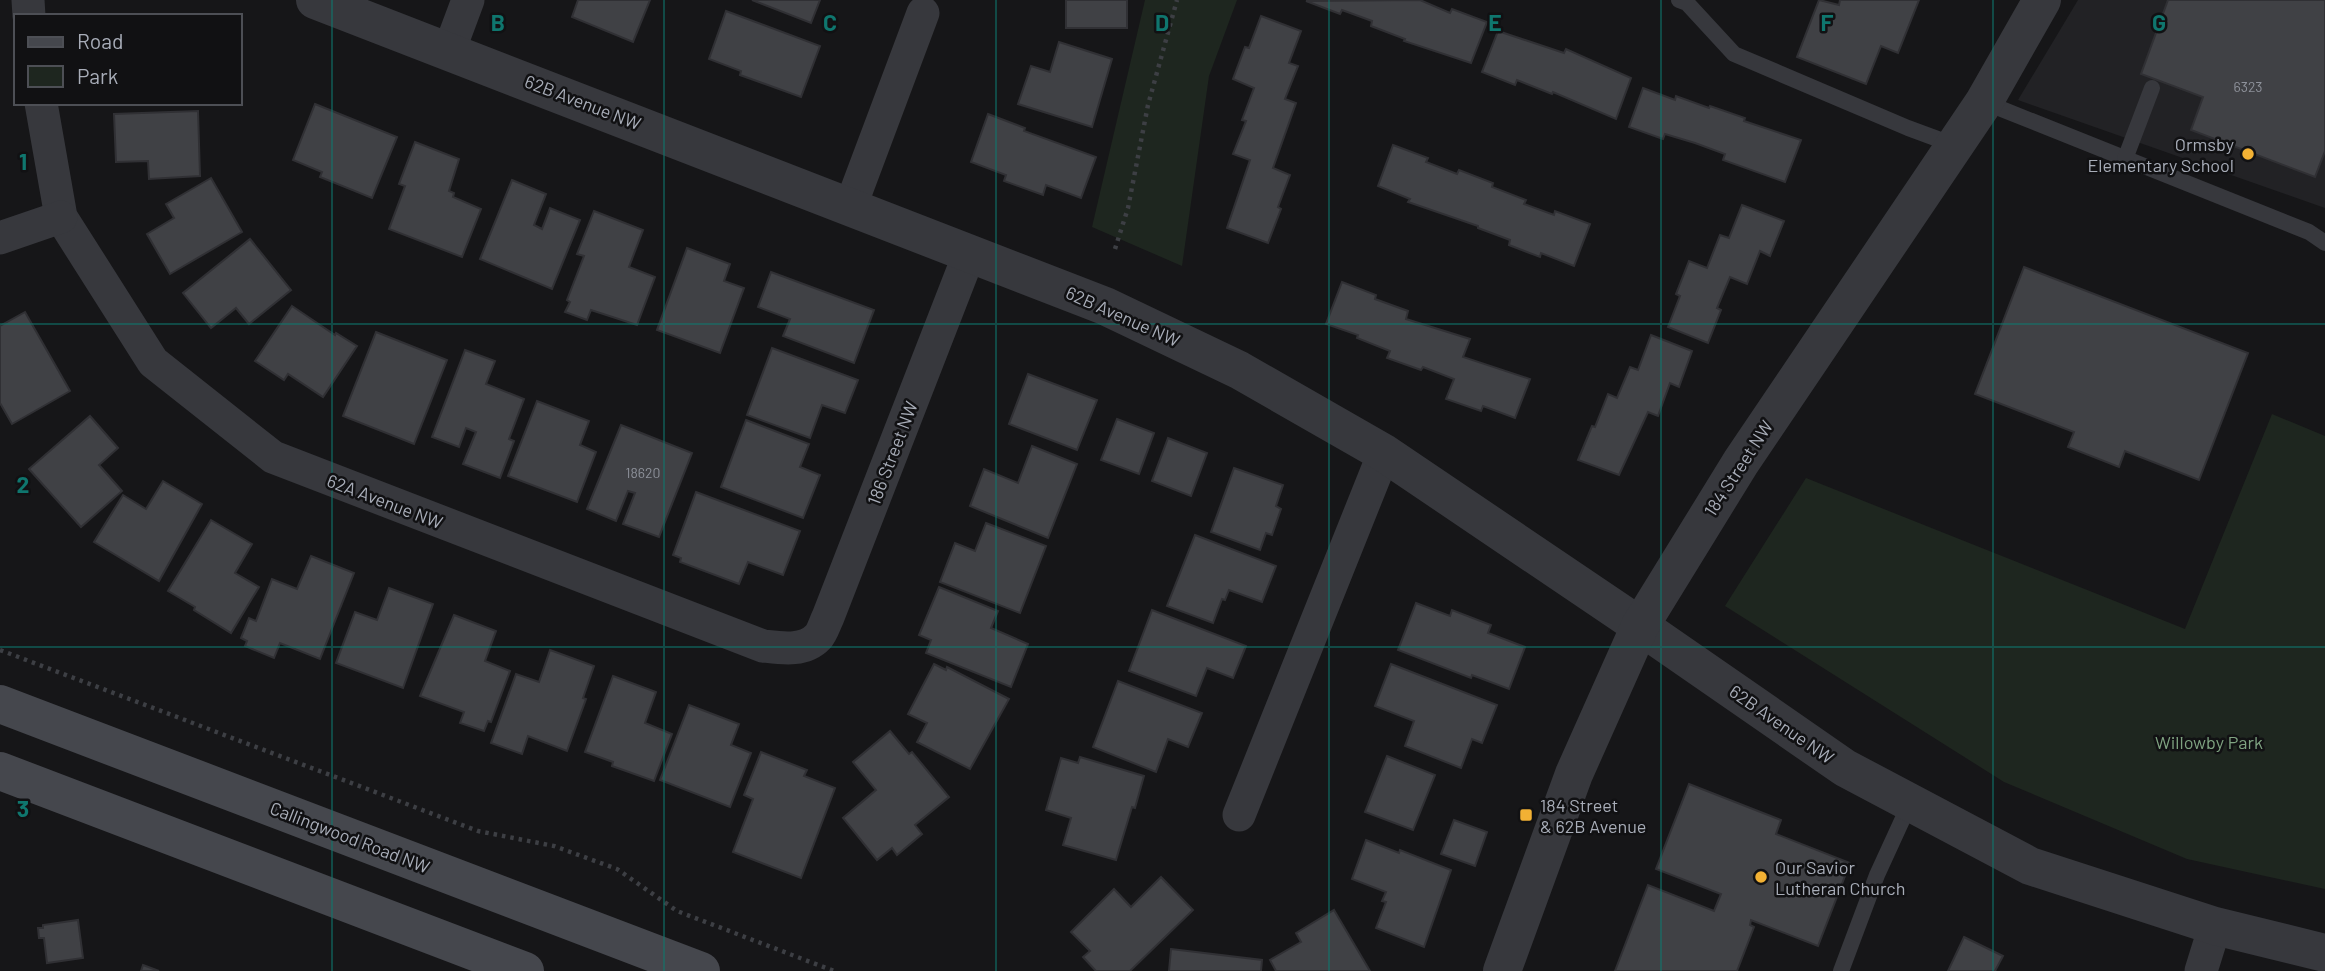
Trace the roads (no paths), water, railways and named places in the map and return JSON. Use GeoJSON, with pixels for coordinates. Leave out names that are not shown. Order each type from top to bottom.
{"type":"FeatureCollection","features":[{"type":"Feature","properties":{"kind":"main road","name":"Callingwood Road NW"},"geometry":{"type":"LineString","coordinates":[[0,704],[701,971]]}},
{"type":"Feature","properties":{"kind":"main road"},"geometry":{"type":"LineString","coordinates":[[0,771],[525,971]]}},
{"type":"Feature","properties":{"kind":"street","name":"62B Avenue NW"},"geometry":{"type":"LineString","coordinates":[[315,0],[851,205],[1105,306],[1239,370],[1384,453],[1845,768],[1910,803],[2030,866],[2215,926],[2325,953]]}},
{"type":"Feature","properties":{"kind":"street"},"geometry":{"type":"LineString","coordinates":[[449,51],[468,0]]}},
{"type":"Feature","properties":{"kind":"street","name":"184 Street NW"},"geometry":{"type":"LineString","coordinates":[[1502,971],[1574,774],[1640,626],[1741,462],[1984,102],[2042,0]]}},
{"type":"Feature","properties":{"kind":"street"},"geometry":{"type":"LineString","coordinates":[[851,205],[923,13]]}},
{"type":"Feature","properties":{"kind":"street"},"geometry":{"type":"LineString","coordinates":[[0,238],[61,217],[41,105]]}},
{"type":"Feature","properties":{"kind":"street","name":"62A Avenue NW"},"geometry":{"type":"LineString","coordinates":[[61,217],[153,362],[272,457],[763,646],[803,646]]}},
{"type":"Feature","properties":{"kind":"street","name":"186 Street NW"},"geometry":{"type":"LineString","coordinates":[[803,646],[818,637],[828,617],[970,252]]}},
{"type":"Feature","properties":{"kind":"street"},"geometry":{"type":"LineString","coordinates":[[1239,815],[1384,453]]}},
{"type":"Feature","properties":{"kind":"street"},"geometry":{"type":"LineString","coordinates":[[2201,971],[2215,926]]}},
{"type":"Feature","properties":{"kind":"lane"},"geometry":{"type":"LineString","coordinates":[[1679,0],[1687,3],[1734,54],[1955,146]]}},
{"type":"Feature","properties":{"kind":"lane"},"geometry":{"type":"LineString","coordinates":[[2125,159],[2152,88]]}},
{"type":"Feature","properties":{"kind":"lane"},"geometry":{"type":"LineString","coordinates":[[1984,102],[2309,232],[2325,243]]}},
{"type":"Feature","properties":{"kind":"lane"},"geometry":{"type":"LineString","coordinates":[[1841,971],[1877,875],[1910,803]]}},
{"type":"Feature","properties":{"kind":"place","name":"Ormsby Elementary School"},"geometry":{"type":"Point","coordinates":[2248,154]}},
{"type":"Feature","properties":{"kind":"place","name":"184 Street & 62B Avenue"},"geometry":{"type":"Point","coordinates":[1526,815]}},
{"type":"Feature","properties":{"kind":"place","name":"Our Savior Lutheran Church"},"geometry":{"type":"Point","coordinates":[1761,877]}},
{"type":"Feature","properties":{"kind":"park label","name":"Willowby Park"},"geometry":{"type":"Point","coordinates":[2209,742]}}]}
